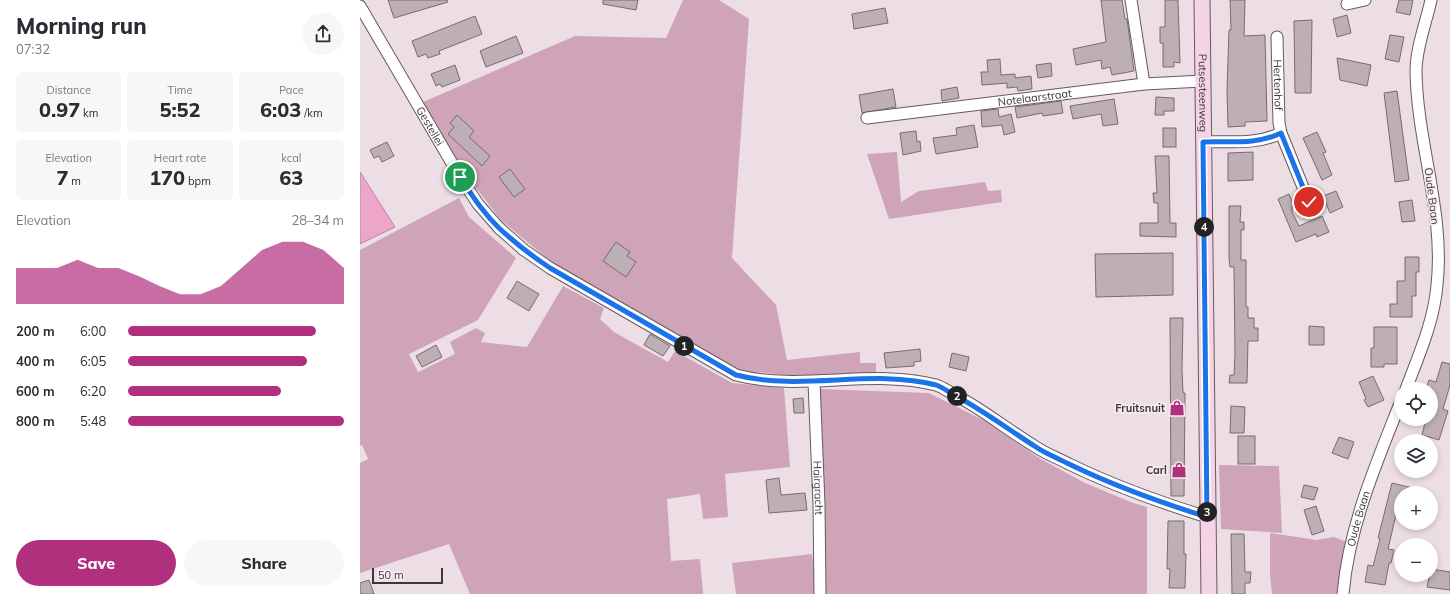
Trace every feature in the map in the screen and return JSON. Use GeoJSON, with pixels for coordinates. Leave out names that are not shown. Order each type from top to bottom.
{"type":"FeatureCollection","features":[{"type":"Feature","properties":{"kind":"main road","name":"Putsesteenweg"},"geometry":{"type":"LineString","coordinates":[[1202,0],[1209,594]]}},
{"type":"Feature","properties":{"kind":"street"},"geometry":{"type":"LineString","coordinates":[[1131,0],[1144,84]]}},
{"type":"Feature","properties":{"kind":"street"},"geometry":{"type":"LineString","coordinates":[[1347,4],[1364,0]]}},
{"type":"Feature","properties":{"kind":"street","name":"Oude Baan"},"geometry":{"type":"LineString","coordinates":[[1409,382],[1430,322],[1437,284],[1438,246],[1433,196],[1418,97],[1416,70],[1417,57],[1431,0]]}},
{"type":"Feature","properties":{"kind":"street","name":"Gestellei"},"geometry":{"type":"LineString","coordinates":[[360,6],[460,177],[478,204],[498,228],[524,250],[550,268],[736,375],[770,382],[881,379],[910,380],[937,386],[965,400],[1037,448],[1108,483],[1207,517]]}},
{"type":"Feature","properties":{"kind":"street","name":"Hertenhof"},"geometry":{"type":"LineString","coordinates":[[1277,37],[1279,123],[1281,133],[1309,202]]}},
{"type":"Feature","properties":{"kind":"street","name":"Notelaarstraat"},"geometry":{"type":"LineString","coordinates":[[867,118],[1144,84],[1203,81]]}},
{"type":"Feature","properties":{"kind":"street"},"geometry":{"type":"LineString","coordinates":[[1203,142],[1254,141],[1270,138],[1281,133]]}},
{"type":"Feature","properties":{"kind":"street","name":"Hairgracht"},"geometry":{"type":"LineString","coordinates":[[814,382],[819,504],[820,594]]}},
{"type":"Feature","properties":{"kind":"street","name":"Oude Baan"},"geometry":{"type":"LineString","coordinates":[[1343,594],[1346,567],[1354,529],[1370,478],[1394,418]]}},
{"type":"Feature","properties":{"kind":"shaded area"},"geometry":{"type":"Polygon","coordinates":[[[683,0],[719,0],[749,19],[732,258],[776,305],[787,360],[860,352],[860,363],[876,363],[876,375],[784,375],[738,370],[555,265],[502,221],[460,168],[423,102],[575,36],[666,38],[683,0]]]}},
{"type":"Feature","properties":{"kind":"shaded area"},"geometry":{"type":"Polygon","coordinates":[[[897,152],[901,202],[919,191],[985,182],[988,191],[1001,190],[1002,202],[889,219],[867,154],[897,152]]]}},
{"type":"Feature","properties":{"kind":"shaded area"},"geometry":{"type":"Polygon","coordinates":[[[360,172],[395,227],[360,244],[360,172]]]}},
{"type":"Feature","properties":{"kind":"shaded area"},"geometry":{"type":"Polygon","coordinates":[[[459,198],[469,217],[516,258],[478,320],[409,354],[418,372],[455,354],[450,342],[476,328],[485,333],[481,342],[527,347],[563,286],[604,308],[600,319],[614,332],[668,362],[675,351],[732,383],[784,388],[790,467],[725,474],[728,517],[703,519],[700,494],[667,499],[671,561],[700,559],[703,594],[470,594],[449,544],[360,573],[360,463],[368,459],[362,445],[360,446],[360,250],[459,198]]]}},
{"type":"Feature","properties":{"kind":"shaded area"},"geometry":{"type":"Polygon","coordinates":[[[819,389],[929,393],[985,421],[1039,458],[1085,483],[1133,503],[1147,507],[1147,594],[821,594],[819,389]]]}},
{"type":"Feature","properties":{"kind":"shaded area"},"geometry":{"type":"Polygon","coordinates":[[[1219,465],[1279,466],[1282,533],[1221,529],[1219,465]]]}},
{"type":"Feature","properties":{"kind":"shaded area"},"geometry":{"type":"Polygon","coordinates":[[[1270,533],[1317,540],[1334,537],[1347,542],[1338,594],[1272,594],[1270,573],[1270,533]]]}},
{"type":"Feature","properties":{"kind":"shaded area"},"geometry":{"type":"Polygon","coordinates":[[[812,554],[817,594],[736,594],[732,563],[812,554]]]}},
{"type":"Feature","properties":{"kind":"building"},"geometry":{"type":"Polygon","coordinates":[[[388,0],[447,0],[448,2],[394,18],[388,0]]]}},
{"type":"Feature","properties":{"kind":"building"},"geometry":{"type":"Polygon","coordinates":[[[603,0],[638,0],[636,10],[603,4],[603,0]]]}},
{"type":"Feature","properties":{"kind":"building"},"geometry":{"type":"Polygon","coordinates":[[[1101,0],[1122,0],[1125,19],[1127,19],[1134,71],[1112,75],[1110,67],[1102,69],[1101,60],[1076,65],[1073,49],[1106,42],[1101,0]]]}},
{"type":"Feature","properties":{"kind":"building"},"geometry":{"type":"Polygon","coordinates":[[[1165,0],[1178,0],[1180,63],[1174,62],[1174,67],[1163,67],[1163,43],[1160,43],[1160,27],[1165,27],[1165,0]]]}},
{"type":"Feature","properties":{"kind":"building"},"geometry":{"type":"Polygon","coordinates":[[[1230,0],[1245,0],[1244,36],[1265,35],[1267,121],[1245,122],[1245,126],[1228,127],[1227,90],[1229,30],[1231,30],[1230,0]]]}},
{"type":"Feature","properties":{"kind":"building"},"geometry":{"type":"Polygon","coordinates":[[[1399,0],[1413,0],[1410,15],[1396,12],[1399,0]]]}},
{"type":"Feature","properties":{"kind":"building"},"geometry":{"type":"Polygon","coordinates":[[[885,8],[888,23],[854,29],[852,14],[885,8]]]}},
{"type":"Feature","properties":{"kind":"building"},"geometry":{"type":"Polygon","coordinates":[[[1347,15],[1351,33],[1337,37],[1333,19],[1347,15]]]}},
{"type":"Feature","properties":{"kind":"building"},"geometry":{"type":"Polygon","coordinates":[[[475,16],[482,34],[439,51],[440,54],[428,58],[426,54],[418,57],[412,41],[475,16]]]}},
{"type":"Feature","properties":{"kind":"building"},"geometry":{"type":"Polygon","coordinates":[[[1312,20],[1311,93],[1295,93],[1294,21],[1312,20]]]}},
{"type":"Feature","properties":{"kind":"building"},"geometry":{"type":"Polygon","coordinates":[[[1390,35],[1404,37],[1399,62],[1385,59],[1390,35]]]}},
{"type":"Feature","properties":{"kind":"building"},"geometry":{"type":"Polygon","coordinates":[[[516,36],[523,53],[486,67],[480,51],[516,36]]]}},
{"type":"Feature","properties":{"kind":"building"},"geometry":{"type":"Polygon","coordinates":[[[1337,58],[1371,65],[1367,86],[1340,80],[1337,58]]]}},
{"type":"Feature","properties":{"kind":"building"},"geometry":{"type":"Polygon","coordinates":[[[1000,59],[1001,75],[1015,74],[1015,78],[1031,76],[1032,89],[1018,91],[1017,87],[1007,88],[1007,83],[982,85],[981,72],[988,72],[987,60],[1000,59]]]}},
{"type":"Feature","properties":{"kind":"building"},"geometry":{"type":"Polygon","coordinates":[[[1051,63],[1052,76],[1038,78],[1036,65],[1051,63]]]}},
{"type":"Feature","properties":{"kind":"building"},"geometry":{"type":"Polygon","coordinates":[[[455,65],[460,80],[442,87],[440,84],[436,86],[431,74],[455,65]]]}},
{"type":"Feature","properties":{"kind":"building"},"geometry":{"type":"Polygon","coordinates":[[[957,87],[959,98],[942,101],[941,90],[957,87]]]}},
{"type":"Feature","properties":{"kind":"building"},"geometry":{"type":"Polygon","coordinates":[[[893,89],[896,107],[862,113],[859,95],[893,89]]]}},
{"type":"Feature","properties":{"kind":"building"},"geometry":{"type":"Polygon","coordinates":[[[1397,91],[1409,180],[1395,182],[1384,93],[1397,91]]]}},
{"type":"Feature","properties":{"kind":"building"},"geometry":{"type":"Polygon","coordinates":[[[1156,97],[1174,98],[1174,111],[1164,111],[1164,115],[1155,115],[1156,97]]]}},
{"type":"Feature","properties":{"kind":"building"},"geometry":{"type":"Polygon","coordinates":[[[1114,99],[1118,124],[1103,126],[1101,114],[1073,119],[1070,106],[1114,99]]]}},
{"type":"Feature","properties":{"kind":"building"},"geometry":{"type":"Polygon","coordinates":[[[1061,101],[1063,113],[1043,116],[1042,113],[1017,118],[1015,107],[1061,101]]]}},
{"type":"Feature","properties":{"kind":"building"},"geometry":{"type":"Polygon","coordinates":[[[998,109],[999,117],[1011,114],[1015,132],[1004,135],[1002,125],[982,127],[981,111],[998,109]]]}},
{"type":"Feature","properties":{"kind":"building"},"geometry":{"type":"Polygon","coordinates":[[[457,115],[474,131],[469,137],[490,156],[482,166],[448,134],[454,127],[450,123],[457,115]]]}},
{"type":"Feature","properties":{"kind":"building"},"geometry":{"type":"Polygon","coordinates":[[[974,125],[978,147],[936,154],[933,138],[957,135],[956,128],[974,125]]]}},
{"type":"Feature","properties":{"kind":"building"},"geometry":{"type":"Polygon","coordinates":[[[1163,128],[1176,128],[1176,147],[1163,147],[1163,128]]]}},
{"type":"Feature","properties":{"kind":"building"},"geometry":{"type":"Polygon","coordinates":[[[916,131],[917,142],[920,141],[921,151],[903,155],[900,133],[916,131]]]}},
{"type":"Feature","properties":{"kind":"building"},"geometry":{"type":"Polygon","coordinates":[[[1317,132],[1326,152],[1323,153],[1332,175],[1322,180],[1303,138],[1317,132]]]}},
{"type":"Feature","properties":{"kind":"building"},"geometry":{"type":"Polygon","coordinates":[[[387,142],[394,156],[382,162],[379,156],[374,158],[370,150],[387,142]]]}},
{"type":"Feature","properties":{"kind":"building"},"geometry":{"type":"Polygon","coordinates":[[[1253,152],[1253,180],[1228,181],[1228,153],[1253,152]]]}},
{"type":"Feature","properties":{"kind":"building"},"geometry":{"type":"Polygon","coordinates":[[[1155,156],[1169,156],[1170,223],[1176,223],[1176,237],[1140,236],[1140,223],[1158,223],[1158,203],[1154,203],[1153,193],[1157,193],[1155,156]]]}},
{"type":"Feature","properties":{"kind":"building"},"geometry":{"type":"Polygon","coordinates":[[[510,169],[525,189],[514,197],[499,177],[510,169]]]}},
{"type":"Feature","properties":{"kind":"building"},"geometry":{"type":"Polygon","coordinates":[[[1336,191],[1343,207],[1330,213],[1323,196],[1336,191]]]}},
{"type":"Feature","properties":{"kind":"building"},"geometry":{"type":"Polygon","coordinates":[[[1289,194],[1294,206],[1292,207],[1292,212],[1299,226],[1322,216],[1329,232],[1317,237],[1316,234],[1296,242],[1278,199],[1289,194]]]}},
{"type":"Feature","properties":{"kind":"building"},"geometry":{"type":"Polygon","coordinates":[[[1412,200],[1415,221],[1402,222],[1399,202],[1412,200]]]}},
{"type":"Feature","properties":{"kind":"building"},"geometry":{"type":"Polygon","coordinates":[[[1229,206],[1241,206],[1240,222],[1244,222],[1244,230],[1241,230],[1241,260],[1246,260],[1246,307],[1248,307],[1248,318],[1254,318],[1254,328],[1258,328],[1258,341],[1248,341],[1247,383],[1229,383],[1230,375],[1234,375],[1235,354],[1234,267],[1230,267],[1229,258],[1229,206]]]}},
{"type":"Feature","properties":{"kind":"building"},"geometry":{"type":"Polygon","coordinates":[[[616,242],[630,252],[627,256],[636,262],[626,277],[603,261],[616,242]]]}},
{"type":"Feature","properties":{"kind":"building"},"geometry":{"type":"Polygon","coordinates":[[[1173,253],[1173,295],[1096,297],[1095,254],[1173,253]]]}},
{"type":"Feature","properties":{"kind":"building"},"geometry":{"type":"Polygon","coordinates":[[[1405,257],[1419,257],[1419,272],[1416,272],[1416,296],[1412,296],[1412,317],[1390,317],[1390,304],[1397,304],[1397,281],[1405,281],[1405,257]]]}},
{"type":"Feature","properties":{"kind":"building"},"geometry":{"type":"Polygon","coordinates":[[[517,281],[539,294],[529,311],[507,298],[517,281]]]}},
{"type":"Feature","properties":{"kind":"building"},"geometry":{"type":"Polygon","coordinates":[[[1170,318],[1183,318],[1182,369],[1183,393],[1185,393],[1184,496],[1171,496],[1170,318]]]}},
{"type":"Feature","properties":{"kind":"building"},"geometry":{"type":"Polygon","coordinates":[[[1309,326],[1324,327],[1324,345],[1309,345],[1309,326]]]}},
{"type":"Feature","properties":{"kind":"building"},"geometry":{"type":"Polygon","coordinates":[[[1374,327],[1397,327],[1397,364],[1384,364],[1384,367],[1371,367],[1371,348],[1374,348],[1374,327]]]}},
{"type":"Feature","properties":{"kind":"building"},"geometry":{"type":"Polygon","coordinates":[[[650,334],[670,346],[663,356],[644,345],[650,334]]]}},
{"type":"Feature","properties":{"kind":"building"},"geometry":{"type":"Polygon","coordinates":[[[436,345],[442,357],[422,367],[416,356],[436,345]]]}},
{"type":"Feature","properties":{"kind":"building"},"geometry":{"type":"Polygon","coordinates":[[[920,349],[921,361],[914,362],[914,366],[886,368],[884,353],[920,349]]]}},
{"type":"Feature","properties":{"kind":"building"},"geometry":{"type":"Polygon","coordinates":[[[952,353],[969,357],[966,371],[949,367],[952,353]]]}},
{"type":"Feature","properties":{"kind":"building"},"geometry":{"type":"Polygon","coordinates":[[[1442,362],[1450,364],[1450,385],[1443,409],[1448,411],[1439,440],[1438,434],[1422,434],[1424,426],[1438,426],[1438,382],[1436,382],[1442,362]]]}},
{"type":"Feature","properties":{"kind":"building"},"geometry":{"type":"Polygon","coordinates":[[[1373,376],[1384,400],[1368,407],[1364,400],[1366,399],[1359,382],[1373,376]]]}},
{"type":"Feature","properties":{"kind":"building"},"geometry":{"type":"Polygon","coordinates":[[[803,398],[804,413],[794,413],[793,399],[803,398]]]}},
{"type":"Feature","properties":{"kind":"building"},"geometry":{"type":"Polygon","coordinates":[[[1231,406],[1245,407],[1244,433],[1230,433],[1231,406]]]}},
{"type":"Feature","properties":{"kind":"building"},"geometry":{"type":"Polygon","coordinates":[[[1238,436],[1255,436],[1255,464],[1238,464],[1238,436]]]}},
{"type":"Feature","properties":{"kind":"building"},"geometry":{"type":"Polygon","coordinates":[[[1339,437],[1354,442],[1348,459],[1332,453],[1339,437]]]}},
{"type":"Feature","properties":{"kind":"building"},"geometry":{"type":"Polygon","coordinates":[[[779,478],[781,495],[805,493],[807,510],[769,513],[766,480],[779,478]]]}},
{"type":"Feature","properties":{"kind":"building"},"geometry":{"type":"Polygon","coordinates":[[[1392,483],[1404,486],[1394,486],[1394,523],[1388,549],[1394,550],[1391,563],[1389,563],[1385,585],[1365,582],[1368,565],[1373,566],[1380,539],[1378,538],[1392,483]]]}},
{"type":"Feature","properties":{"kind":"building"},"geometry":{"type":"Polygon","coordinates":[[[1304,485],[1318,488],[1314,500],[1301,497],[1304,485]]]}},
{"type":"Feature","properties":{"kind":"building"},"geometry":{"type":"Polygon","coordinates":[[[1316,506],[1324,531],[1312,535],[1304,510],[1316,506]]]}},
{"type":"Feature","properties":{"kind":"building"},"geometry":{"type":"Polygon","coordinates":[[[1168,521],[1184,521],[1184,554],[1186,554],[1185,588],[1169,588],[1170,569],[1167,569],[1168,521]]]}},
{"type":"Feature","properties":{"kind":"building"},"geometry":{"type":"Polygon","coordinates":[[[1231,534],[1244,534],[1245,572],[1251,572],[1250,583],[1245,583],[1245,594],[1232,594],[1231,534]]]}},
{"type":"Feature","properties":{"kind":"building"},"geometry":{"type":"Polygon","coordinates":[[[1438,570],[1450,572],[1450,590],[1427,587],[1428,582],[1438,582],[1438,570]]]}},
{"type":"Feature","properties":{"kind":"building"},"geometry":{"type":"Polygon","coordinates":[[[369,580],[374,594],[360,594],[360,583],[369,580]]]}},
{"type":"Feature","properties":{"kind":"place","name":"Fruitsnuit"},"geometry":{"type":"Point","coordinates":[1177,408]}},
{"type":"Feature","properties":{"kind":"place","name":"Carl"},"geometry":{"type":"Point","coordinates":[1179,470]}},
{"type":"Feature","properties":{"kind":"route"},"geometry":{"type":"LineString","coordinates":[[460,177],[478,204],[498,228],[524,250],[550,268],[736,375],[753,380],[770,382],[881,379],[910,380],[937,386],[965,400],[1037,448],[1108,483],[1207,517],[1203,142],[1254,141],[1270,138],[1281,133],[1309,202]]}}]}
